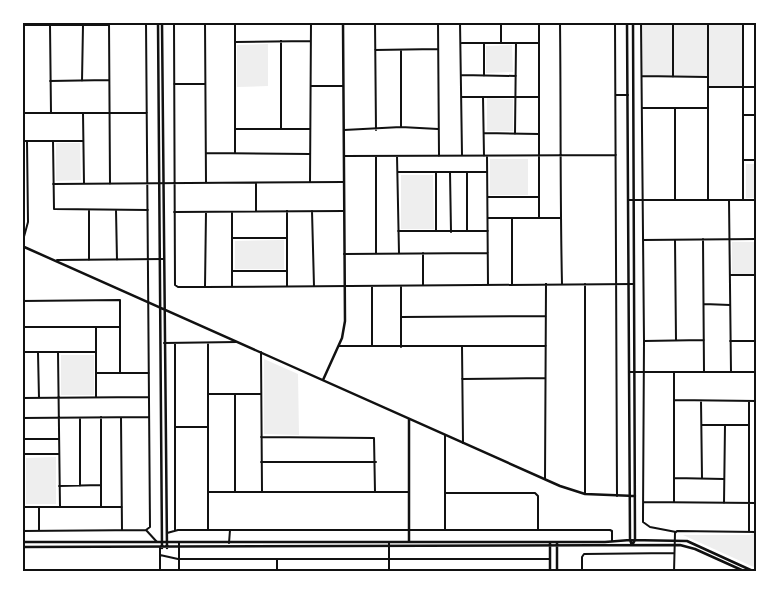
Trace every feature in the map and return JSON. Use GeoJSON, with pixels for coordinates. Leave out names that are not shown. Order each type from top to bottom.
{"type":"FeatureCollection","features":[{"type":"Feature","properties":{"kind":"street"},"geometry":{"type":"LineString","coordinates":[[22,531],[146,530],[150,527],[146,22]]}},
{"type":"Feature","properties":{"kind":"street"},"geometry":{"type":"LineString","coordinates":[[158,22],[161,184]]}},
{"type":"Feature","properties":{"kind":"street"},"geometry":{"type":"LineString","coordinates":[[160,572],[162,543],[160,307],[162,22]]}},
{"type":"Feature","properties":{"kind":"street"},"geometry":{"type":"LineString","coordinates":[[174,22],[175,285],[205,287],[634,284]]}},
{"type":"Feature","properties":{"kind":"street"},"geometry":{"type":"LineString","coordinates":[[205,22],[206,183]]}},
{"type":"Feature","properties":{"kind":"street"},"geometry":{"type":"LineString","coordinates":[[235,22],[235,154]]}},
{"type":"Feature","properties":{"kind":"street"},"geometry":{"type":"LineString","coordinates":[[310,182],[311,22]]}},
{"type":"Feature","properties":{"kind":"street"},"geometry":{"type":"LineString","coordinates":[[323,380],[339,346],[344,330],[342,22]]}},
{"type":"Feature","properties":{"kind":"street"},"geometry":{"type":"LineString","coordinates":[[375,22],[376,130]]}},
{"type":"Feature","properties":{"kind":"street"},"geometry":{"type":"LineString","coordinates":[[438,22],[439,156]]}},
{"type":"Feature","properties":{"kind":"street"},"geometry":{"type":"LineString","coordinates":[[460,22],[462,156]]}},
{"type":"Feature","properties":{"kind":"street"},"geometry":{"type":"LineString","coordinates":[[501,22],[501,43]]}},
{"type":"Feature","properties":{"kind":"street"},"geometry":{"type":"LineString","coordinates":[[539,22],[539,218]]}},
{"type":"Feature","properties":{"kind":"street"},"geometry":{"type":"LineString","coordinates":[[560,22],[562,284]]}},
{"type":"Feature","properties":{"kind":"street"},"geometry":{"type":"LineString","coordinates":[[615,22],[617,496]]}},
{"type":"Feature","properties":{"kind":"street"},"geometry":{"type":"LineString","coordinates":[[627,22],[630,540],[632,545]]}},
{"type":"Feature","properties":{"kind":"street"},"geometry":{"type":"LineString","coordinates":[[632,545],[635,540],[633,22]]}},
{"type":"Feature","properties":{"kind":"street"},"geometry":{"type":"LineString","coordinates":[[642,22],[643,517],[646,525],[676,532],[756,532]]}},
{"type":"Feature","properties":{"kind":"street"},"geometry":{"type":"LineString","coordinates":[[673,22],[673,76]]}},
{"type":"Feature","properties":{"kind":"street"},"geometry":{"type":"LineString","coordinates":[[708,22],[708,200]]}},
{"type":"Feature","properties":{"kind":"street"},"geometry":{"type":"LineString","coordinates":[[743,22],[744,200]]}},
{"type":"Feature","properties":{"kind":"street"},"geometry":{"type":"LineString","coordinates":[[22,25],[109,24],[110,184]]}},
{"type":"Feature","properties":{"kind":"street"},"geometry":{"type":"LineString","coordinates":[[50,25],[51,113]]}},
{"type":"Feature","properties":{"kind":"street"},"geometry":{"type":"LineString","coordinates":[[82,80],[83,25]]}},
{"type":"Feature","properties":{"kind":"street"},"geometry":{"type":"LineString","coordinates":[[281,41],[281,129]]}},
{"type":"Feature","properties":{"kind":"street"},"geometry":{"type":"LineString","coordinates":[[235,42],[311,41]]}},
{"type":"Feature","properties":{"kind":"street"},"geometry":{"type":"LineString","coordinates":[[461,43],[539,43]]}},
{"type":"Feature","properties":{"kind":"street"},"geometry":{"type":"LineString","coordinates":[[484,43],[484,76]]}},
{"type":"Feature","properties":{"kind":"street"},"geometry":{"type":"LineString","coordinates":[[515,134],[516,43]]}},
{"type":"Feature","properties":{"kind":"street"},"geometry":{"type":"LineString","coordinates":[[375,50],[438,50]]}},
{"type":"Feature","properties":{"kind":"street"},"geometry":{"type":"LineString","coordinates":[[401,50],[401,127]]}},
{"type":"Feature","properties":{"kind":"street"},"geometry":{"type":"LineString","coordinates":[[461,75],[516,76]]}},
{"type":"Feature","properties":{"kind":"street"},"geometry":{"type":"LineString","coordinates":[[642,76],[708,77]]}},
{"type":"Feature","properties":{"kind":"street"},"geometry":{"type":"LineString","coordinates":[[50,81],[109,80]]}},
{"type":"Feature","properties":{"kind":"street"},"geometry":{"type":"LineString","coordinates":[[174,84],[205,84]]}},
{"type":"Feature","properties":{"kind":"street"},"geometry":{"type":"LineString","coordinates":[[311,86],[343,86]]}},
{"type":"Feature","properties":{"kind":"street"},"geometry":{"type":"LineString","coordinates":[[708,87],[756,87]]}},
{"type":"Feature","properties":{"kind":"street"},"geometry":{"type":"LineString","coordinates":[[616,95],[628,95]]}},
{"type":"Feature","properties":{"kind":"street"},"geometry":{"type":"LineString","coordinates":[[461,97],[539,96]]}},
{"type":"Feature","properties":{"kind":"street"},"geometry":{"type":"LineString","coordinates":[[483,97],[488,197],[488,285]]}},
{"type":"Feature","properties":{"kind":"street"},"geometry":{"type":"LineString","coordinates":[[642,108],[708,108]]}},
{"type":"Feature","properties":{"kind":"street"},"geometry":{"type":"LineString","coordinates":[[675,108],[675,200]]}},
{"type":"Feature","properties":{"kind":"street"},"geometry":{"type":"LineString","coordinates":[[22,113],[147,113]]}},
{"type":"Feature","properties":{"kind":"street"},"geometry":{"type":"LineString","coordinates":[[83,113],[84,184]]}},
{"type":"Feature","properties":{"kind":"street"},"geometry":{"type":"LineString","coordinates":[[743,115],[756,115]]}},
{"type":"Feature","properties":{"kind":"street"},"geometry":{"type":"LineString","coordinates":[[344,130],[376,130],[401,127],[439,129]]}},
{"type":"Feature","properties":{"kind":"street"},"geometry":{"type":"LineString","coordinates":[[235,129],[310,130]]}},
{"type":"Feature","properties":{"kind":"street"},"geometry":{"type":"LineString","coordinates":[[484,133],[540,134]]}},
{"type":"Feature","properties":{"kind":"street"},"geometry":{"type":"LineString","coordinates":[[22,141],[83,141]]}},
{"type":"Feature","properties":{"kind":"street"},"geometry":{"type":"LineString","coordinates":[[27,141],[28,222],[22,245],[545,480],[585,494],[635,496]]}},
{"type":"Feature","properties":{"kind":"street"},"geometry":{"type":"LineString","coordinates":[[53,141],[54,209],[148,210]]}},
{"type":"Feature","properties":{"kind":"street"},"geometry":{"type":"LineString","coordinates":[[206,153],[310,154]]}},
{"type":"Feature","properties":{"kind":"street"},"geometry":{"type":"LineString","coordinates":[[344,156],[616,154]]}},
{"type":"Feature","properties":{"kind":"street"},"geometry":{"type":"LineString","coordinates":[[376,156],[376,254]]}},
{"type":"Feature","properties":{"kind":"street"},"geometry":{"type":"LineString","coordinates":[[398,156],[399,254]]}},
{"type":"Feature","properties":{"kind":"street"},"geometry":{"type":"LineString","coordinates":[[743,160],[756,160]]}},
{"type":"Feature","properties":{"kind":"street"},"geometry":{"type":"LineString","coordinates":[[398,172],[487,172]]}},
{"type":"Feature","properties":{"kind":"street"},"geometry":{"type":"LineString","coordinates":[[436,172],[436,231]]}},
{"type":"Feature","properties":{"kind":"street"},"geometry":{"type":"LineString","coordinates":[[450,172],[451,232]]}},
{"type":"Feature","properties":{"kind":"street"},"geometry":{"type":"LineString","coordinates":[[467,172],[468,231]]}},
{"type":"Feature","properties":{"kind":"street"},"geometry":{"type":"LineString","coordinates":[[53,184],[344,182]]}},
{"type":"Feature","properties":{"kind":"street"},"geometry":{"type":"LineString","coordinates":[[256,183],[256,212]]}},
{"type":"Feature","properties":{"kind":"street"},"geometry":{"type":"LineString","coordinates":[[488,197],[539,197]]}},
{"type":"Feature","properties":{"kind":"street"},"geometry":{"type":"LineString","coordinates":[[629,200],[756,200]]}},
{"type":"Feature","properties":{"kind":"street"},"geometry":{"type":"LineString","coordinates":[[729,200],[731,372]]}},
{"type":"Feature","properties":{"kind":"street"},"geometry":{"type":"LineString","coordinates":[[89,210],[89,260]]}},
{"type":"Feature","properties":{"kind":"street"},"geometry":{"type":"LineString","coordinates":[[116,210],[117,260]]}},
{"type":"Feature","properties":{"kind":"street"},"geometry":{"type":"LineString","coordinates":[[286,211],[287,286]]}},
{"type":"Feature","properties":{"kind":"street"},"geometry":{"type":"LineString","coordinates":[[312,211],[314,286]]}},
{"type":"Feature","properties":{"kind":"street"},"geometry":{"type":"LineString","coordinates":[[174,212],[344,211]]}},
{"type":"Feature","properties":{"kind":"street"},"geometry":{"type":"LineString","coordinates":[[205,287],[206,212]]}},
{"type":"Feature","properties":{"kind":"street"},"geometry":{"type":"LineString","coordinates":[[232,212],[232,286]]}},
{"type":"Feature","properties":{"kind":"street"},"geometry":{"type":"LineString","coordinates":[[488,218],[560,218]]}},
{"type":"Feature","properties":{"kind":"street"},"geometry":{"type":"LineString","coordinates":[[512,218],[512,285]]}},
{"type":"Feature","properties":{"kind":"street"},"geometry":{"type":"LineString","coordinates":[[398,231],[488,231]]}},
{"type":"Feature","properties":{"kind":"street"},"geometry":{"type":"LineString","coordinates":[[232,238],[287,238]]}},
{"type":"Feature","properties":{"kind":"street"},"geometry":{"type":"LineString","coordinates":[[643,240],[756,239]]}},
{"type":"Feature","properties":{"kind":"street"},"geometry":{"type":"LineString","coordinates":[[675,240],[676,340]]}},
{"type":"Feature","properties":{"kind":"street"},"geometry":{"type":"LineString","coordinates":[[703,240],[704,372]]}},
{"type":"Feature","properties":{"kind":"street"},"geometry":{"type":"LineString","coordinates":[[423,253],[423,285]]}},
{"type":"Feature","properties":{"kind":"street"},"geometry":{"type":"LineString","coordinates":[[344,254],[488,253]]}},
{"type":"Feature","properties":{"kind":"street"},"geometry":{"type":"LineString","coordinates":[[54,260],[161,260]]}},
{"type":"Feature","properties":{"kind":"street"},"geometry":{"type":"LineString","coordinates":[[161,260],[164,309],[167,548]]}},
{"type":"Feature","properties":{"kind":"street"},"geometry":{"type":"LineString","coordinates":[[232,271],[287,271]]}},
{"type":"Feature","properties":{"kind":"street"},"geometry":{"type":"LineString","coordinates":[[730,275],[756,275],[756,341],[730,341]]}},
{"type":"Feature","properties":{"kind":"street"},"geometry":{"type":"LineString","coordinates":[[545,480],[546,284]]}},
{"type":"Feature","properties":{"kind":"street"},"geometry":{"type":"LineString","coordinates":[[585,284],[585,494]]}},
{"type":"Feature","properties":{"kind":"street"},"geometry":{"type":"LineString","coordinates":[[401,285],[401,346]]}},
{"type":"Feature","properties":{"kind":"street"},"geometry":{"type":"LineString","coordinates":[[372,286],[372,347]]}},
{"type":"Feature","properties":{"kind":"street"},"geometry":{"type":"LineString","coordinates":[[22,301],[118,299],[120,302],[120,373]]}},
{"type":"Feature","properties":{"kind":"street"},"geometry":{"type":"LineString","coordinates":[[704,304],[730,305]]}},
{"type":"Feature","properties":{"kind":"street"},"geometry":{"type":"LineString","coordinates":[[401,316],[546,316]]}},
{"type":"Feature","properties":{"kind":"street"},"geometry":{"type":"LineString","coordinates":[[22,327],[120,327]]}},
{"type":"Feature","properties":{"kind":"street"},"geometry":{"type":"LineString","coordinates":[[96,327],[96,397]]}},
{"type":"Feature","properties":{"kind":"street"},"geometry":{"type":"LineString","coordinates":[[22,332],[22,506],[122,507]]}},
{"type":"Feature","properties":{"kind":"street"},"geometry":{"type":"LineString","coordinates":[[644,341],[704,340]]}},
{"type":"Feature","properties":{"kind":"street"},"geometry":{"type":"LineString","coordinates":[[164,343],[238,342]]}},
{"type":"Feature","properties":{"kind":"street"},"geometry":{"type":"LineString","coordinates":[[175,343],[175,530]]}},
{"type":"Feature","properties":{"kind":"street"},"geometry":{"type":"LineString","coordinates":[[208,343],[208,530]]}},
{"type":"Feature","properties":{"kind":"street"},"geometry":{"type":"LineString","coordinates":[[339,346],[546,346]]}},
{"type":"Feature","properties":{"kind":"street"},"geometry":{"type":"LineString","coordinates":[[462,346],[463,443]]}},
{"type":"Feature","properties":{"kind":"street"},"geometry":{"type":"LineString","coordinates":[[23,352],[96,352]]}},
{"type":"Feature","properties":{"kind":"street"},"geometry":{"type":"LineString","coordinates":[[38,352],[39,398]]}},
{"type":"Feature","properties":{"kind":"street"},"geometry":{"type":"LineString","coordinates":[[58,352],[60,507]]}},
{"type":"Feature","properties":{"kind":"street"},"geometry":{"type":"LineString","coordinates":[[261,352],[262,492]]}},
{"type":"Feature","properties":{"kind":"street"},"geometry":{"type":"LineString","coordinates":[[630,372],[756,372]]}},
{"type":"Feature","properties":{"kind":"street"},"geometry":{"type":"LineString","coordinates":[[674,372],[674,502]]}},
{"type":"Feature","properties":{"kind":"street"},"geometry":{"type":"LineString","coordinates":[[96,373],[149,373]]}},
{"type":"Feature","properties":{"kind":"street"},"geometry":{"type":"LineString","coordinates":[[462,379],[546,378]]}},
{"type":"Feature","properties":{"kind":"street"},"geometry":{"type":"LineString","coordinates":[[208,394],[261,394]]}},
{"type":"Feature","properties":{"kind":"street"},"geometry":{"type":"LineString","coordinates":[[235,394],[235,492]]}},
{"type":"Feature","properties":{"kind":"street"},"geometry":{"type":"LineString","coordinates":[[23,398],[149,397]]}},
{"type":"Feature","properties":{"kind":"street"},"geometry":{"type":"LineString","coordinates":[[674,400],[756,401]]}},
{"type":"Feature","properties":{"kind":"street"},"geometry":{"type":"LineString","coordinates":[[701,400],[702,478]]}},
{"type":"Feature","properties":{"kind":"street"},"geometry":{"type":"LineString","coordinates":[[749,401],[749,532]]}},
{"type":"Feature","properties":{"kind":"street"},"geometry":{"type":"LineString","coordinates":[[121,417],[122,530]]}},
{"type":"Feature","properties":{"kind":"street"},"geometry":{"type":"LineString","coordinates":[[23,418],[149,417]]}},
{"type":"Feature","properties":{"kind":"street"},"geometry":{"type":"LineString","coordinates":[[80,418],[80,486]]}},
{"type":"Feature","properties":{"kind":"street"},"geometry":{"type":"LineString","coordinates":[[101,418],[101,507]]}},
{"type":"Feature","properties":{"kind":"street"},"geometry":{"type":"LineString","coordinates":[[409,419],[409,542]]}},
{"type":"Feature","properties":{"kind":"street"},"geometry":{"type":"LineString","coordinates":[[702,425],[749,425]]}},
{"type":"Feature","properties":{"kind":"street"},"geometry":{"type":"LineString","coordinates":[[724,503],[725,425]]}},
{"type":"Feature","properties":{"kind":"street"},"geometry":{"type":"LineString","coordinates":[[175,427],[208,428]]}},
{"type":"Feature","properties":{"kind":"street"},"geometry":{"type":"LineString","coordinates":[[445,435],[445,529]]}},
{"type":"Feature","properties":{"kind":"street"},"geometry":{"type":"LineString","coordinates":[[261,437],[372,437],[376,441],[376,492]]}},
{"type":"Feature","properties":{"kind":"street"},"geometry":{"type":"LineString","coordinates":[[23,439],[59,439]]}},
{"type":"Feature","properties":{"kind":"street"},"geometry":{"type":"LineString","coordinates":[[23,454],[59,454]]}},
{"type":"Feature","properties":{"kind":"street"},"geometry":{"type":"LineString","coordinates":[[261,462],[376,462]]}},
{"type":"Feature","properties":{"kind":"street"},"geometry":{"type":"LineString","coordinates":[[674,478],[724,479]]}},
{"type":"Feature","properties":{"kind":"street"},"geometry":{"type":"LineString","coordinates":[[59,486],[101,485]]}},
{"type":"Feature","properties":{"kind":"street"},"geometry":{"type":"LineString","coordinates":[[208,492],[409,492]]}},
{"type":"Feature","properties":{"kind":"street"},"geometry":{"type":"LineString","coordinates":[[445,493],[538,493],[538,530]]}},
{"type":"Feature","properties":{"kind":"street"},"geometry":{"type":"LineString","coordinates":[[643,502],[756,503]]}},
{"type":"Feature","properties":{"kind":"street"},"geometry":{"type":"LineString","coordinates":[[39,507],[39,531]]}},
{"type":"Feature","properties":{"kind":"street"},"geometry":{"type":"LineString","coordinates":[[146,530],[158,543]]}},
{"type":"Feature","properties":{"kind":"street"},"geometry":{"type":"LineString","coordinates":[[167,533],[175,530],[610,530],[612,532],[612,542]]}},
{"type":"Feature","properties":{"kind":"street"},"geometry":{"type":"LineString","coordinates":[[229,543],[230,530]]}},
{"type":"Feature","properties":{"kind":"street"},"geometry":{"type":"LineString","coordinates":[[674,572],[676,532]]}},
{"type":"Feature","properties":{"kind":"street"},"geometry":{"type":"LineString","coordinates":[[22,542],[612,542],[675,540],[687,541],[754,572]]}},
{"type":"Feature","properties":{"kind":"street"},"geometry":{"type":"LineString","coordinates":[[389,542],[389,572]]}},
{"type":"Feature","properties":{"kind":"street"},"geometry":{"type":"LineString","coordinates":[[550,542],[550,572]]}},
{"type":"Feature","properties":{"kind":"street"},"geometry":{"type":"LineString","coordinates":[[557,542],[557,572]]}},
{"type":"Feature","properties":{"kind":"street"},"geometry":{"type":"LineString","coordinates":[[179,543],[179,572]]}},
{"type":"Feature","properties":{"kind":"street"},"geometry":{"type":"LineString","coordinates":[[22,547],[686,546],[746,572]]}},
{"type":"Feature","properties":{"kind":"street"},"geometry":{"type":"LineString","coordinates":[[582,572],[582,557],[584,554],[674,553]]}},
{"type":"Feature","properties":{"kind":"street"},"geometry":{"type":"LineString","coordinates":[[160,555],[178,559],[550,559]]}},
{"type":"Feature","properties":{"kind":"street"},"geometry":{"type":"LineString","coordinates":[[277,572],[278,559]]}},
{"type":"Feature","properties":{"kind":"shaded area"},"geometry":{"type":"Polygon","coordinates":[[[641,23],[743,23],[743,87],[708,87],[708,77],[642,76],[641,23]]]}},
{"type":"Feature","properties":{"kind":"shaded area"},"geometry":{"type":"Polygon","coordinates":[[[268,44],[268,86],[237,87],[237,45],[268,44]]]}},
{"type":"Feature","properties":{"kind":"shaded area"},"geometry":{"type":"Polygon","coordinates":[[[512,45],[513,72],[486,73],[486,46],[512,45]]]}},
{"type":"Feature","properties":{"kind":"shaded area"},"geometry":{"type":"Polygon","coordinates":[[[487,98],[513,99],[513,131],[487,131],[487,98]]]}},
{"type":"Feature","properties":{"kind":"shaded area"},"geometry":{"type":"Polygon","coordinates":[[[56,143],[80,143],[81,180],[56,181],[56,143]]]}},
{"type":"Feature","properties":{"kind":"shaded area"},"geometry":{"type":"Polygon","coordinates":[[[490,159],[528,159],[528,195],[490,195],[490,159]]]}},
{"type":"Feature","properties":{"kind":"shaded area"},"geometry":{"type":"Polygon","coordinates":[[[746,164],[756,164],[756,198],[746,198],[746,164]]]}},
{"type":"Feature","properties":{"kind":"shaded area"},"geometry":{"type":"Polygon","coordinates":[[[401,175],[433,175],[434,229],[401,229],[401,175]]]}},
{"type":"Feature","properties":{"kind":"shaded area"},"geometry":{"type":"Polygon","coordinates":[[[284,240],[284,269],[235,269],[235,241],[284,240]]]}},
{"type":"Feature","properties":{"kind":"shaded area"},"geometry":{"type":"Polygon","coordinates":[[[732,242],[756,242],[756,274],[732,274],[732,242]]]}},
{"type":"Feature","properties":{"kind":"shaded area"},"geometry":{"type":"Polygon","coordinates":[[[61,355],[94,355],[94,395],[61,395],[61,355]]]}},
{"type":"Feature","properties":{"kind":"shaded area"},"geometry":{"type":"Polygon","coordinates":[[[264,359],[298,374],[299,435],[264,434],[264,359]]]}},
{"type":"Feature","properties":{"kind":"shaded area"},"geometry":{"type":"Polygon","coordinates":[[[56,457],[56,504],[26,504],[26,458],[56,457]]]}},
{"type":"Feature","properties":{"kind":"shaded area"},"geometry":{"type":"Polygon","coordinates":[[[756,531],[756,568],[683,535],[750,535],[756,531]]]}}]}
